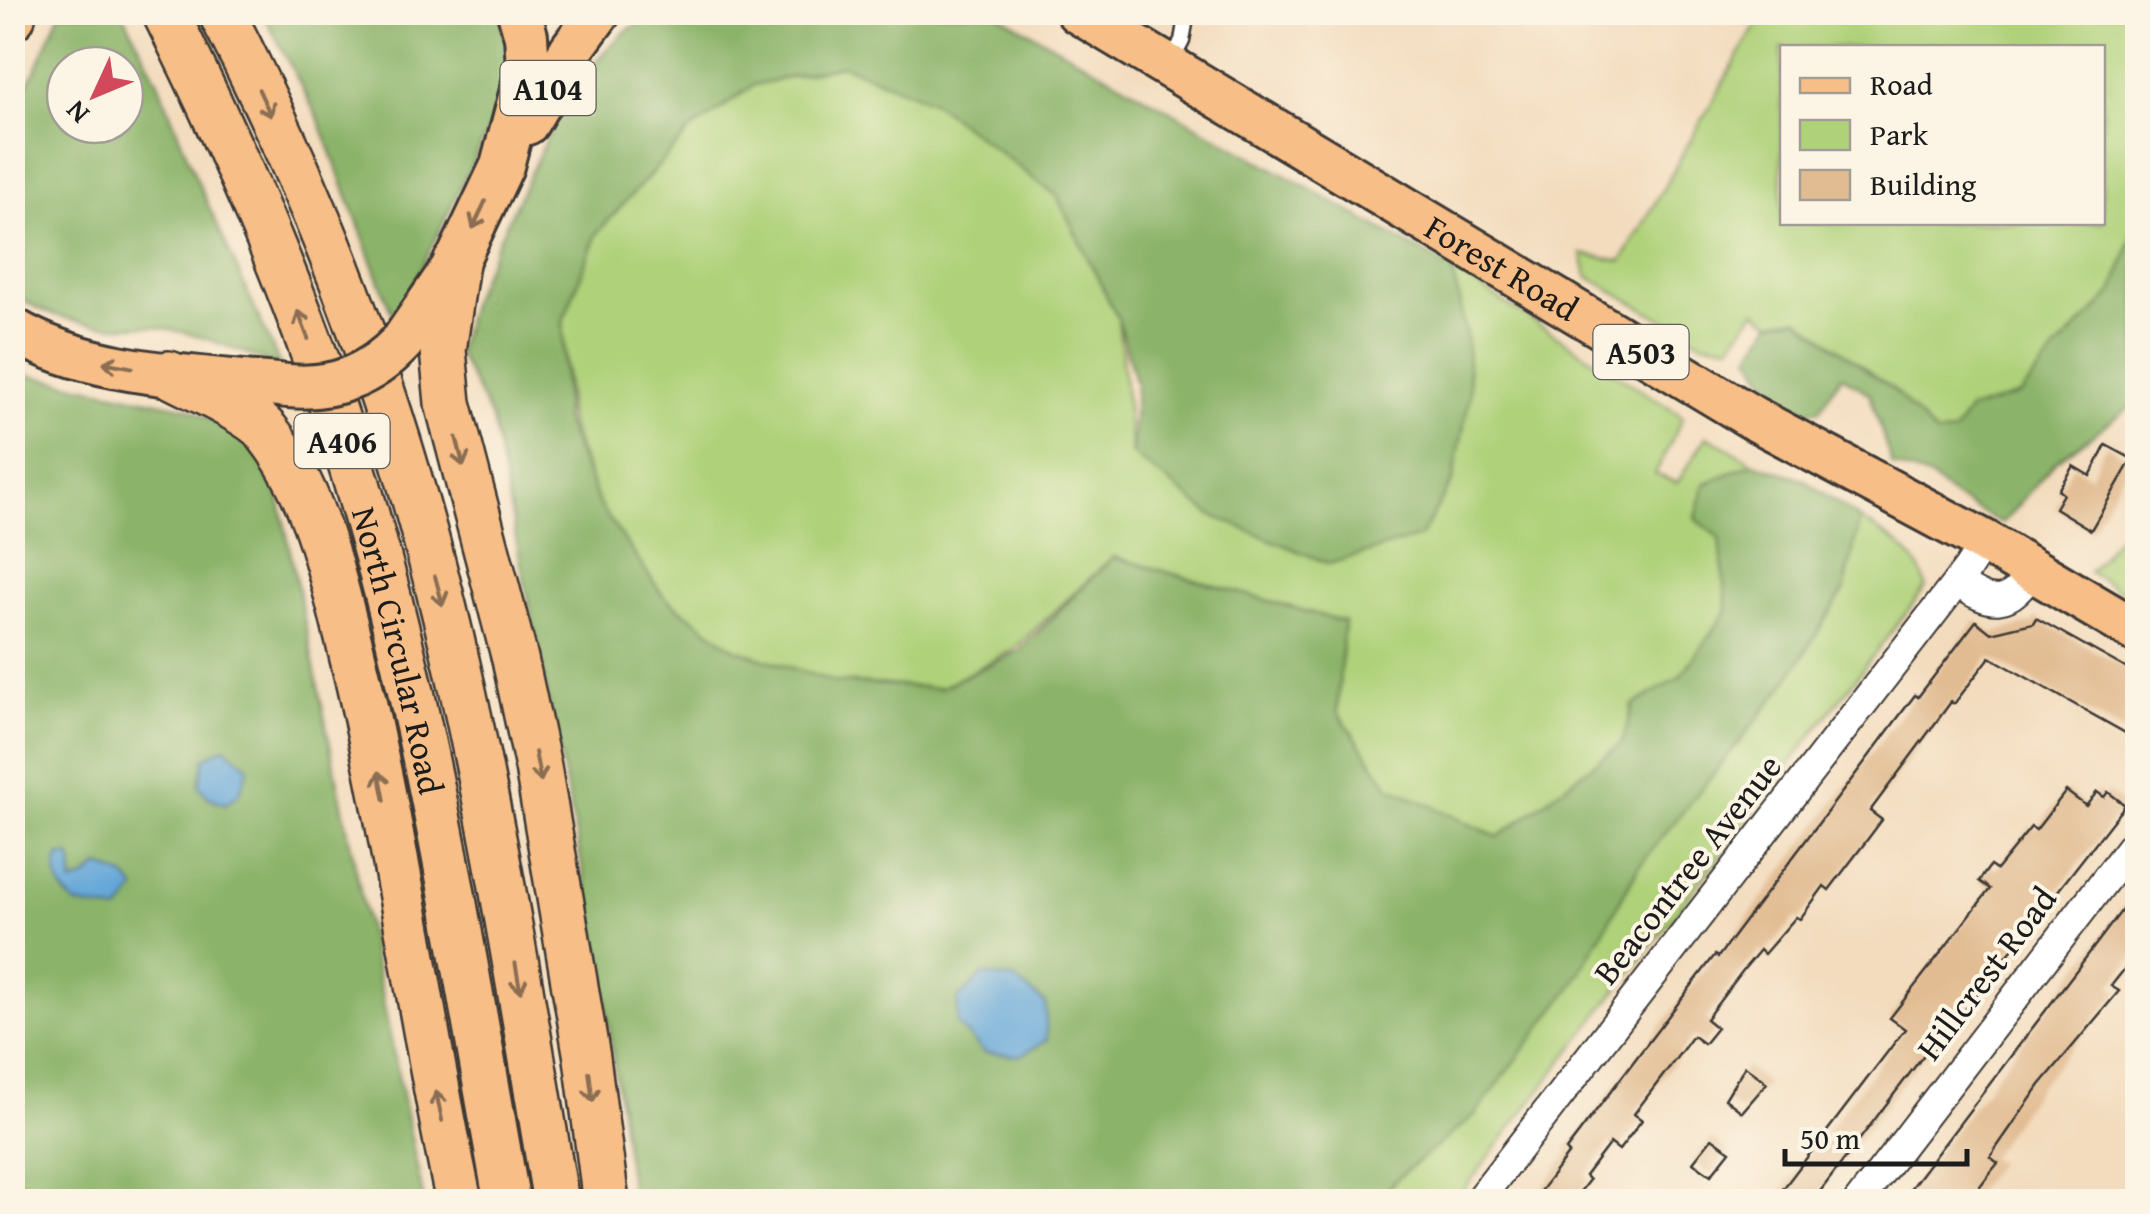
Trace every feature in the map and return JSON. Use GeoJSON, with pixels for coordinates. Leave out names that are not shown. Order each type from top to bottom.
{"type":"FeatureCollection","features":[{"type":"Feature","properties":{"kind":"highway","name":"North Circular Road"},"geometry":{"type":"LineString","coordinates":[[164,12],[261,218],[312,348],[362,502],[432,788],[507,1202]]}},
{"type":"Feature","properties":{"kind":"highway","name":"North Circular Road"},"geometry":{"type":"LineString","coordinates":[[221,12],[308,198],[361,332],[411,488],[450,633],[482,777],[556,1202]]}},
{"type":"Feature","properties":{"kind":"highway"},"geometry":{"type":"LineString","coordinates":[[456,263],[443,350],[448,403],[538,767],[579,1004],[606,1202]]}},
{"type":"Feature","properties":{"kind":"highway","name":"A406"},"geometry":{"type":"LineString","coordinates":[[168,374],[260,424],[304,490],[338,598],[368,722],[428,1056],[459,1202]]}},
{"type":"Feature","properties":{"kind":"main road"},"geometry":{"type":"LineString","coordinates":[[12,34],[26,12]]}},
{"type":"Feature","properties":{"kind":"main road"},"geometry":{"type":"LineString","coordinates":[[12,355],[68,356],[168,374],[320,387],[351,380],[379,364],[402,342],[456,263],[502,166],[528,66],[519,12]]}},
{"type":"Feature","properties":{"kind":"main road","name":"A104"},"geometry":{"type":"LineString","coordinates":[[502,166],[568,53],[599,12]]}},
{"type":"Feature","properties":{"kind":"main road","name":"Forest Road"},"geometry":{"type":"LineString","coordinates":[[1078,12],[1753,418],[1985,542],[2138,632]]}},
{"type":"Feature","properties":{"kind":"main road"},"geometry":{"type":"LineString","coordinates":[[12,329],[68,356]]}},
{"type":"Feature","properties":{"kind":"street","name":"Beacontree Avenue"},"geometry":{"type":"LineString","coordinates":[[1477,1202],[1985,542]]}},
{"type":"Feature","properties":{"kind":"street"},"geometry":{"type":"LineString","coordinates":[[1957,582],[1984,600],[1997,600],[2016,594],[2032,570]]}},
{"type":"Feature","properties":{"kind":"street","name":"Hillcrest Road"},"geometry":{"type":"LineString","coordinates":[[1858,1202],[2138,838]]}},
{"type":"Feature","properties":{"kind":"lane"},"geometry":{"type":"LineString","coordinates":[[1168,67],[1182,41],[1187,12]]}},
{"type":"Feature","properties":{"kind":"green space"},"geometry":{"type":"Polygon","coordinates":[[[500,12],[513,62],[503,100],[395,322],[319,120],[263,13],[500,12]]]}},
{"type":"Feature","properties":{"kind":"green space"},"geometry":{"type":"Polygon","coordinates":[[[659,12],[996,13],[1452,269],[1466,334],[1470,395],[1453,481],[1420,537],[1329,564],[1211,515],[1132,454],[1136,384],[1118,319],[1057,196],[932,101],[843,65],[754,85],[689,132],[597,233],[563,321],[565,422],[600,506],[664,597],[735,649],[834,682],[940,688],[1019,651],[1113,557],[1344,622],[1337,711],[1390,787],[1498,837],[1622,743],[1633,705],[1681,676],[1727,611],[1720,538],[1696,519],[1704,484],[1754,463],[1803,479],[1860,519],[1844,591],[1783,687],[1640,865],[1575,982],[1475,1115],[1393,1182],[1376,1201],[632,1201],[599,950],[492,420],[457,352],[472,297],[584,59],[593,64],[626,31],[659,12]]]}},
{"type":"Feature","properties":{"kind":"green space"},"geometry":{"type":"Polygon","coordinates":[[[60,13],[123,13],[139,45],[46,45],[60,13]]]}},
{"type":"Feature","properties":{"kind":"green space"},"geometry":{"type":"Polygon","coordinates":[[[1763,13],[2137,13],[2137,222],[2113,292],[2058,348],[2020,395],[1970,410],[1953,433],[1936,436],[1894,390],[1798,318],[1772,322],[1755,311],[1731,345],[1702,342],[1587,276],[1582,254],[1622,261],[1763,13]]]}},
{"type":"Feature","properties":{"kind":"green space"},"geometry":{"type":"Polygon","coordinates":[[[45,48],[45,145],[145,145],[145,56],[281,367],[181,332],[75,321],[37,308],[13,294],[13,112],[45,48]]]}},
{"type":"Feature","properties":{"kind":"green space"},"geometry":{"type":"Polygon","coordinates":[[[843,65],[932,101],[1057,196],[1118,318],[1132,454],[1466,334],[1452,269],[1683,417],[1655,474],[1677,483],[1707,436],[1754,463],[1704,484],[1696,519],[1720,538],[1727,611],[1681,676],[1633,705],[1622,743],[1498,838],[1390,788],[1337,711],[1344,622],[1113,557],[1014,649],[940,688],[833,682],[735,649],[664,597],[600,506],[569,423],[563,321],[597,233],[689,132],[753,85],[843,65]]]}},
{"type":"Feature","properties":{"kind":"green space"},"geometry":{"type":"Polygon","coordinates":[[[2137,222],[2137,402],[2055,462],[2002,524],[1956,498],[1929,477],[1892,465],[1870,394],[1841,375],[1820,410],[1784,409],[1750,355],[1772,322],[1798,318],[1894,390],[1936,435],[1953,433],[1969,410],[2020,395],[2058,348],[2113,292],[2137,222]]]}},
{"type":"Feature","properties":{"kind":"green space"},"geometry":{"type":"Polygon","coordinates":[[[12,372],[188,408],[248,437],[279,497],[424,1201],[13,1201],[12,372]]]}},
{"type":"Feature","properties":{"kind":"green space"},"geometry":{"type":"Polygon","coordinates":[[[2137,513],[2137,601],[2089,572],[2137,513]]]}},
{"type":"Feature","properties":{"kind":"green space"},"geometry":{"type":"Polygon","coordinates":[[[1860,519],[1910,555],[1926,587],[1455,1201],[1376,1202],[1574,982],[1640,865],[1783,687],[1844,591],[1860,519]]]}},
{"type":"Feature","properties":{"kind":"water"},"geometry":{"type":"Polygon","coordinates":[[[225,747],[249,767],[239,794],[225,804],[208,797],[199,786],[205,758],[225,747]]]}},
{"type":"Feature","properties":{"kind":"water"},"geometry":{"type":"Polygon","coordinates":[[[60,856],[70,856],[72,883],[100,866],[126,877],[136,889],[119,912],[75,904],[58,881],[60,856]]]}},
{"type":"Feature","properties":{"kind":"water"},"geometry":{"type":"Polygon","coordinates":[[[983,975],[1014,979],[1045,1003],[1047,1040],[1020,1056],[985,1053],[957,1024],[958,999],[983,975]]]}},
{"type":"Feature","properties":{"kind":"building"},"geometry":{"type":"Polygon","coordinates":[[[2106,445],[2132,459],[2091,530],[2055,508],[2063,494],[2058,490],[2073,466],[2090,476],[2106,445]]]}},
{"type":"Feature","properties":{"kind":"building"},"geometry":{"type":"Polygon","coordinates":[[[2036,618],[2138,675],[2138,740],[1990,657],[1954,704],[1951,702],[1870,811],[1882,820],[1864,844],[1829,890],[1824,886],[1800,919],[1796,917],[1764,954],[1760,950],[1744,969],[1706,1019],[1717,1028],[1704,1044],[1693,1036],[1634,1114],[1642,1120],[1619,1150],[1610,1143],[1585,1176],[1589,1180],[1572,1202],[1532,1202],[1569,1153],[1566,1150],[1715,955],[1718,957],[1915,695],[1918,697],[1976,621],[1991,633],[2033,623],[2036,618]]]}},
{"type":"Feature","properties":{"kind":"building"},"geometry":{"type":"Polygon","coordinates":[[[2066,791],[2086,806],[2097,792],[2104,797],[2108,792],[2125,805],[1930,1055],[1926,1052],[1812,1202],[1773,1202],[1905,1029],[1890,1018],[1990,889],[1979,881],[1990,866],[1996,870],[2031,827],[2036,830],[2066,791]]]}},
{"type":"Feature","properties":{"kind":"building"},"geometry":{"type":"Polygon","coordinates":[[[2138,889],[2138,952],[2111,986],[2119,991],[2040,1085],[1990,1157],[1998,1163],[1968,1202],[1900,1202],[2138,889]]]}},
{"type":"Feature","properties":{"kind":"building"},"geometry":{"type":"Polygon","coordinates":[[[1745,1066],[1767,1083],[1742,1112],[1725,1099],[1745,1066]]]}},
{"type":"Feature","properties":{"kind":"building"},"geometry":{"type":"Polygon","coordinates":[[[1712,1138],[1730,1151],[1711,1175],[1693,1162],[1712,1138]]]}}]}
